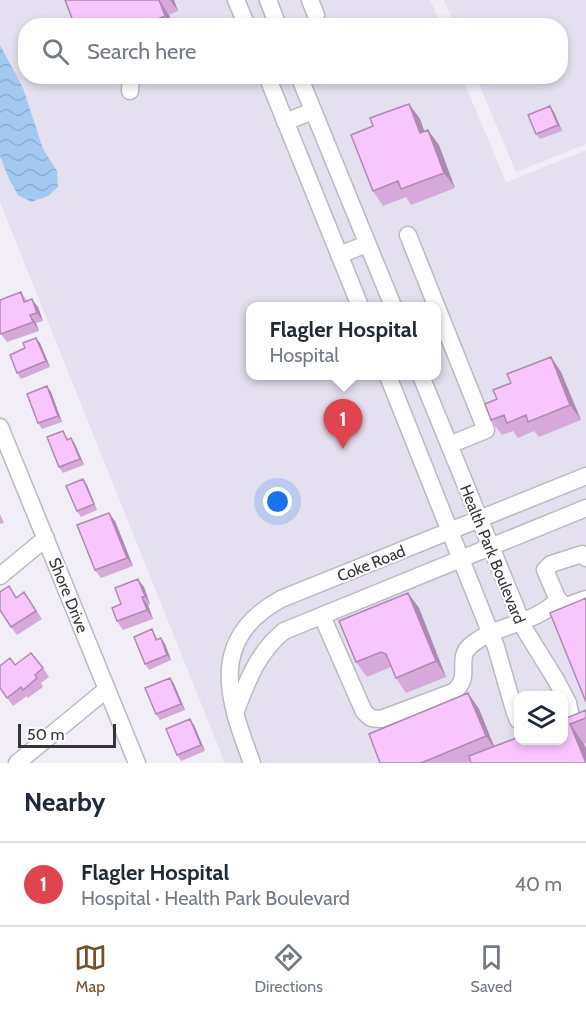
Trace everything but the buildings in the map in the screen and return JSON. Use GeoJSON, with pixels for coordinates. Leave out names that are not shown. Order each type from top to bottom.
{"type":"FeatureCollection","features":[{"type":"Feature","properties":{"kind":"street"},"geometry":{"type":"LineString","coordinates":[[236,0],[244,18]]}},
{"type":"Feature","properties":{"kind":"street"},"geometry":{"type":"LineString","coordinates":[[268,0],[275,18]]}},
{"type":"Feature","properties":{"kind":"street"},"geometry":{"type":"LineString","coordinates":[[270,84],[358,302]]}},
{"type":"Feature","properties":{"kind":"street"},"geometry":{"type":"LineString","coordinates":[[302,84],[391,302]]}},
{"type":"Feature","properties":{"kind":"street"},"geometry":{"type":"LineString","coordinates":[[285,122],[313,111]]}},
{"type":"Feature","properties":{"kind":"street"},"geometry":{"type":"LineString","coordinates":[[408,235],[435,302]]}},
{"type":"Feature","properties":{"kind":"street"},"geometry":{"type":"LineString","coordinates":[[339,255],[367,244]]}},
{"type":"Feature","properties":{"kind":"street"},"geometry":{"type":"LineString","coordinates":[[441,318],[486,430],[449,445]]}},
{"type":"Feature","properties":{"kind":"street","name":"Health Park Boulevard"},"geometry":{"type":"LineString","coordinates":[[390,380],[491,634],[514,713]]}},
{"type":"Feature","properties":{"kind":"street","name":"Health Park Boulevard"},"geometry":{"type":"LineString","coordinates":[[423,380],[522,622],[561,691]]}},
{"type":"Feature","properties":{"kind":"street","name":"Shore Drive"},"geometry":{"type":"LineString","coordinates":[[0,427],[137,763]]}},
{"type":"Feature","properties":{"kind":"street","name":"Coke Road"},"geometry":{"type":"LineString","coordinates":[[252,763],[235,713],[228,676],[231,662],[246,628],[255,617],[281,599],[586,476]]}},
{"type":"Feature","properties":{"kind":"street","name":"Coke Road"},"geometry":{"type":"LineString","coordinates":[[235,713],[248,677],[266,649],[284,631],[586,508]]}},
{"type":"Feature","properties":{"kind":"street"},"geometry":{"type":"LineString","coordinates":[[0,576],[46,538]]}},
{"type":"Feature","properties":{"kind":"street"},"geometry":{"type":"LineString","coordinates":[[586,558],[582,554],[551,564],[545,570],[558,600],[566,606],[586,599]]}},
{"type":"Feature","properties":{"kind":"street"},"geometry":{"type":"LineString","coordinates":[[322,616],[364,712],[371,718],[381,719],[453,692],[460,687],[464,679],[463,657],[467,648],[491,634],[546,612],[558,600]]}},
{"type":"Feature","properties":{"kind":"street"},"geometry":{"type":"LineString","coordinates":[[17,763],[107,689]]}},
{"type":"Feature","properties":{"kind":"street","name":"Health Park Boulevard"},"geometry":{"type":"LineString","coordinates":[[568,703],[570,717],[568,720]]}},
{"type":"Feature","properties":{"kind":"shaded area"},"geometry":{"type":"Polygon","coordinates":[[[0,0],[430,0],[438,18],[18,18],[18,84],[465,84],[506,182],[586,150],[586,763],[225,763],[0,202],[0,0]]]}},
{"type":"Feature","properties":{"kind":"shaded area"},"geometry":{"type":"Polygon","coordinates":[[[444,0],[586,0],[586,144],[516,172],[479,84],[568,84],[568,18],[452,18],[444,0]]]}},
{"type":"Feature","properties":{"kind":"water"},"geometry":{"type":"Polygon","coordinates":[[[0,45],[18,79],[18,84],[23,88],[43,149],[57,171],[58,187],[48,196],[31,202],[18,195],[0,156],[0,45]]]}},
{"type":"Feature","properties":{"kind":"place","name":"Flagler Hospital"},"geometry":{"type":"Point","coordinates":[343,449]}}]}
